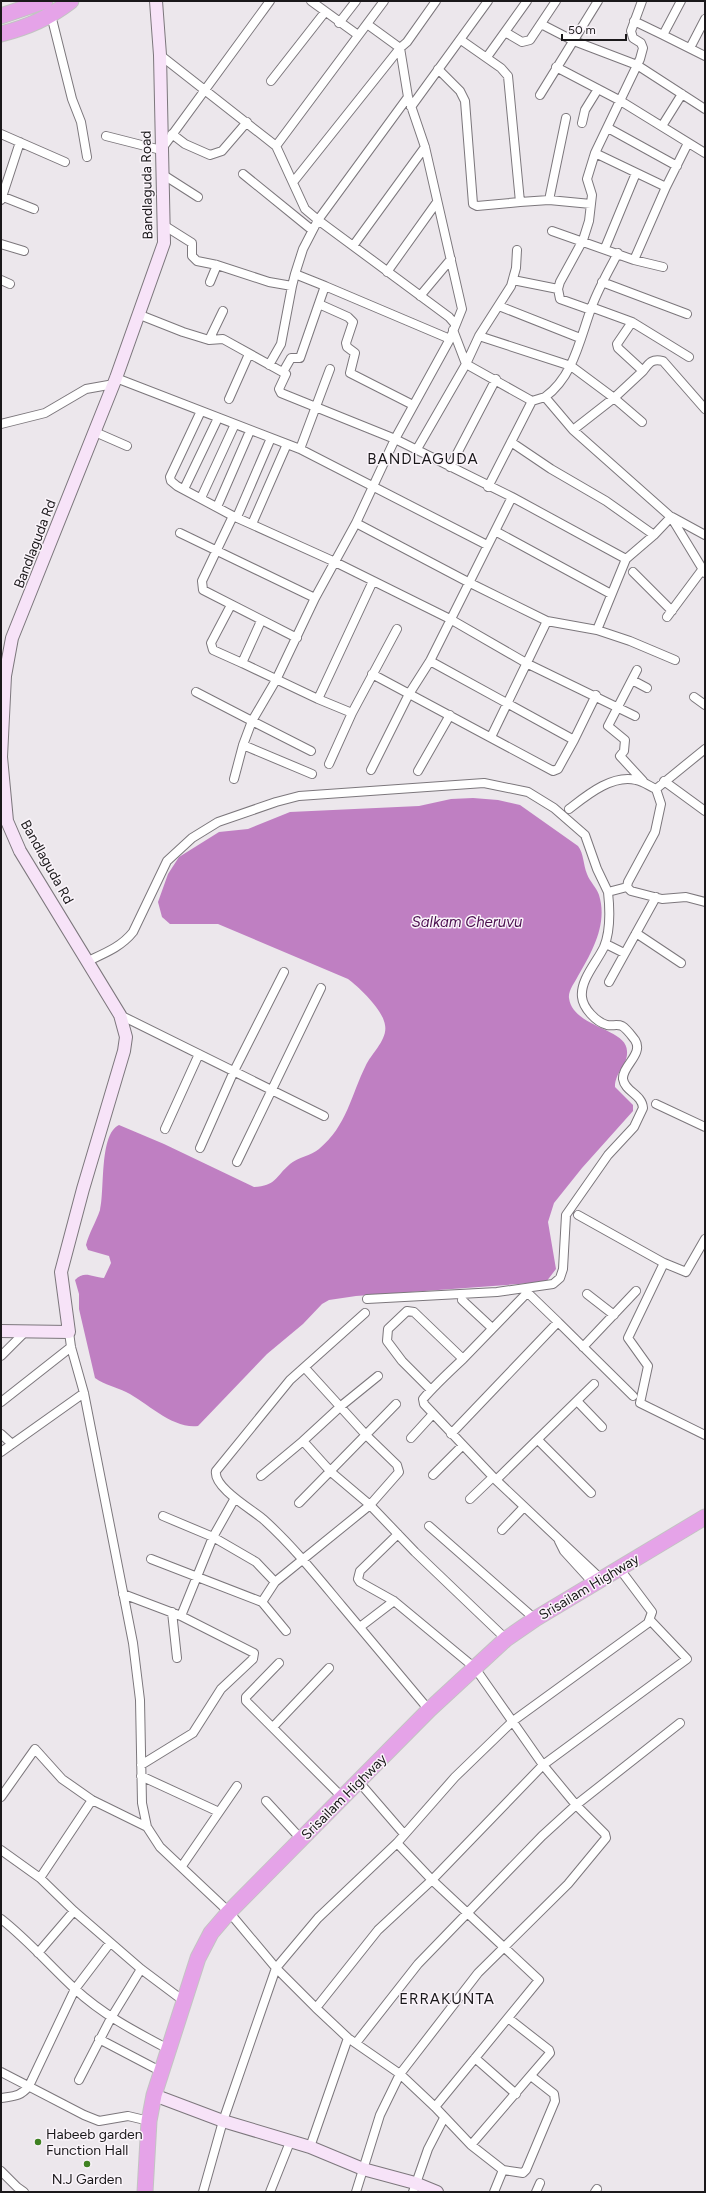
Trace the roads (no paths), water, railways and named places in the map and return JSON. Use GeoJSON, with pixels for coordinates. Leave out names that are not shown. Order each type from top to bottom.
{"type":"FeatureCollection","features":[{"type":"Feature","properties":{"kind":"highway"},"geometry":{"type":"LineString","coordinates":[[1,16],[45,1]]}},
{"type":"Feature","properties":{"kind":"highway"},"geometry":{"type":"LineString","coordinates":[[1,34],[26,28],[51,15],[72,1]]}},
{"type":"Feature","properties":{"kind":"highway","name":"Srisailam Highway"},"geometry":{"type":"LineString","coordinates":[[145,2192],[149,2121],[154,2095],[170,2050],[198,1958],[211,1933],[229,1912],[360,1782],[429,1710],[506,1639],[535,1619],[619,1568],[704,1519]]}},
{"type":"Feature","properties":{"kind":"street","name":"Bandlaguda Road"},"geometry":{"type":"LineString","coordinates":[[115,381],[140,315],[164,243],[165,226],[161,150],[160,55],[156,1]]}},
{"type":"Feature","properties":{"kind":"street"},"geometry":{"type":"LineString","coordinates":[[106,136],[161,150],[270,1]]}},
{"type":"Feature","properties":{"kind":"street"},"geometry":{"type":"LineString","coordinates":[[339,23],[356,1]]}},
{"type":"Feature","properties":{"kind":"street"},"geometry":{"type":"LineString","coordinates":[[276,146],[384,1]]}},
{"type":"Feature","properties":{"kind":"street"},"geometry":{"type":"LineString","coordinates":[[294,181],[400,48],[407,42],[436,1]]}},
{"type":"Feature","properties":{"kind":"street"},"geometry":{"type":"LineString","coordinates":[[411,107],[488,1]]}},
{"type":"Feature","properties":{"kind":"street"},"geometry":{"type":"LineString","coordinates":[[487,57],[527,1]]}},
{"type":"Feature","properties":{"kind":"street"},"geometry":{"type":"LineString","coordinates":[[505,32],[516,39],[525,42],[530,40],[556,1]]}},
{"type":"Feature","properties":{"kind":"street"},"geometry":{"type":"LineString","coordinates":[[540,95],[598,1]]}},
{"type":"Feature","properties":{"kind":"street"},"geometry":{"type":"LineString","coordinates":[[642,1],[631,30],[633,38],[641,43],[643,48],[637,65],[595,153],[586,179],[592,195],[583,240],[562,278],[558,289],[560,299],[632,322],[689,357]]}},
{"type":"Feature","properties":{"kind":"street"},"geometry":{"type":"LineString","coordinates":[[663,35],[681,1]]}},
{"type":"Feature","properties":{"kind":"street"},"geometry":{"type":"LineString","coordinates":[[316,3],[339,23],[358,36]]}},
{"type":"Feature","properties":{"kind":"street"},"geometry":{"type":"LineString","coordinates":[[271,81],[325,12]]}},
{"type":"Feature","properties":{"kind":"street"},"geometry":{"type":"LineString","coordinates":[[51,15],[72,99],[81,122],[87,157]]}},
{"type":"Feature","properties":{"kind":"street"},"geometry":{"type":"LineString","coordinates":[[690,48],[705,19]]}},
{"type":"Feature","properties":{"kind":"street"},"geometry":{"type":"LineString","coordinates":[[634,21],[705,56]]}},
{"type":"Feature","properties":{"kind":"street"},"geometry":{"type":"LineString","coordinates":[[234,779],[243,745],[252,721],[276,680],[315,598],[356,523],[395,439],[450,339],[463,305],[425,147],[408,97],[400,48],[367,24]]}},
{"type":"Feature","properties":{"kind":"street"},"geometry":{"type":"LineString","coordinates":[[541,24],[574,41],[637,65],[705,109]]}},
{"type":"Feature","properties":{"kind":"street"},"geometry":{"type":"LineString","coordinates":[[461,40],[487,57],[501,68],[508,76],[520,202]]}},
{"type":"Feature","properties":{"kind":"street"},"geometry":{"type":"LineString","coordinates":[[160,55],[276,146],[294,181],[307,212],[449,316],[466,364],[496,379],[532,401]]}},
{"type":"Feature","properties":{"kind":"street"},"geometry":{"type":"LineString","coordinates":[[556,67],[619,100],[705,153]]}},
{"type":"Feature","properties":{"kind":"street"},"geometry":{"type":"LineString","coordinates":[[438,69],[460,91],[466,101],[473,204],[477,206],[549,200],[591,204]]}},
{"type":"Feature","properties":{"kind":"street"},"geometry":{"type":"LineString","coordinates":[[582,123],[586,110],[598,89]]}},
{"type":"Feature","properties":{"kind":"street"},"geometry":{"type":"LineString","coordinates":[[662,126],[682,94]]}},
{"type":"Feature","properties":{"kind":"street"},"geometry":{"type":"LineString","coordinates":[[269,365],[281,344],[295,274],[312,230],[408,97]]}},
{"type":"Feature","properties":{"kind":"street"},"geometry":{"type":"LineString","coordinates":[[549,200],[566,118]]}},
{"type":"Feature","properties":{"kind":"street"},"geometry":{"type":"LineString","coordinates":[[172,134],[185,144],[210,155],[222,151],[247,122]]}},
{"type":"Feature","properties":{"kind":"street"},"geometry":{"type":"LineString","coordinates":[[608,128],[677,166]]}},
{"type":"Feature","properties":{"kind":"street"},"geometry":{"type":"LineString","coordinates":[[1,134],[65,162]]}},
{"type":"Feature","properties":{"kind":"street"},"geometry":{"type":"LineString","coordinates":[[20,142],[1,197],[34,209]]}},
{"type":"Feature","properties":{"kind":"street"},"geometry":{"type":"LineString","coordinates":[[634,260],[666,186],[688,143]]}},
{"type":"Feature","properties":{"kind":"street"},"geometry":{"type":"LineString","coordinates":[[352,246],[425,147]]}},
{"type":"Feature","properties":{"kind":"street"},"geometry":{"type":"LineString","coordinates":[[595,153],[666,186]]}},
{"type":"Feature","properties":{"kind":"street"},"geometry":{"type":"LineString","coordinates":[[605,248],[636,173]]}},
{"type":"Feature","properties":{"kind":"street"},"geometry":{"type":"LineString","coordinates":[[162,174],[198,197]]}},
{"type":"Feature","properties":{"kind":"street"},"geometry":{"type":"LineString","coordinates":[[243,174],[312,230]]}},
{"type":"Feature","properties":{"kind":"street"},"geometry":{"type":"LineString","coordinates":[[387,272],[437,202]]}},
{"type":"Feature","properties":{"kind":"street"},"geometry":{"type":"LineString","coordinates":[[165,226],[192,243],[192,256],[194,260],[218,265],[269,282],[292,286]]}},
{"type":"Feature","properties":{"kind":"street"},"geometry":{"type":"LineString","coordinates":[[552,231],[583,240],[634,260],[663,267]]}},
{"type":"Feature","properties":{"kind":"street"},"geometry":{"type":"LineString","coordinates":[[1,244],[24,251]]}},
{"type":"Feature","properties":{"kind":"street"},"geometry":{"type":"LineString","coordinates":[[417,450],[466,364],[479,336],[499,306],[513,280],[517,250]]}},
{"type":"Feature","properties":{"kind":"street"},"geometry":{"type":"LineString","coordinates":[[488,487],[532,401],[545,397],[555,390],[571,366],[591,308],[602,282],[618,253]]}},
{"type":"Feature","properties":{"kind":"street"},"geometry":{"type":"LineString","coordinates":[[420,296],[451,259]]}},
{"type":"Feature","properties":{"kind":"street"},"geometry":{"type":"LineString","coordinates":[[210,282],[218,265]]}},
{"type":"Feature","properties":{"kind":"street"},"geometry":{"type":"LineString","coordinates":[[295,274],[450,339]]}},
{"type":"Feature","properties":{"kind":"street"},"geometry":{"type":"LineString","coordinates":[[1,280],[10,284]]}},
{"type":"Feature","properties":{"kind":"street"},"geometry":{"type":"LineString","coordinates":[[513,280],[558,289]]}},
{"type":"Feature","properties":{"kind":"street"},"geometry":{"type":"LineString","coordinates":[[602,282],[687,314]]}},
{"type":"Feature","properties":{"kind":"street"},"geometry":{"type":"LineString","coordinates":[[325,286],[300,358],[291,358],[284,372],[286,376],[279,392],[395,439],[488,487],[512,497],[626,559]]}},
{"type":"Feature","properties":{"kind":"street"},"geometry":{"type":"LineString","coordinates":[[319,304],[348,317],[353,322],[346,343],[347,347],[355,353],[350,374],[413,405]]}},
{"type":"Feature","properties":{"kind":"street"},"geometry":{"type":"LineString","coordinates":[[499,306],[580,338]]}},
{"type":"Feature","properties":{"kind":"street"},"geometry":{"type":"LineString","coordinates":[[209,340],[223,311]]}},
{"type":"Feature","properties":{"kind":"street"},"geometry":{"type":"LineString","coordinates":[[140,315],[183,332],[209,340],[223,339],[284,372]]}},
{"type":"Feature","properties":{"kind":"street"},"geometry":{"type":"LineString","coordinates":[[632,322],[617,344],[618,348],[643,371]]}},
{"type":"Feature","properties":{"kind":"street"},"geometry":{"type":"LineString","coordinates":[[479,336],[571,366],[614,398],[642,422]]}},
{"type":"Feature","properties":{"kind":"street"},"geometry":{"type":"LineString","coordinates":[[229,399],[249,354]]}},
{"type":"Feature","properties":{"kind":"street"},"geometry":{"type":"LineString","coordinates":[[573,430],[614,398],[643,371],[651,361],[656,359],[663,361],[705,409]]}},
{"type":"Feature","properties":{"kind":"street"},"geometry":{"type":"LineString","coordinates":[[300,449],[330,369]]}},
{"type":"Feature","properties":{"kind":"street"},"geometry":{"type":"LineString","coordinates":[[450,467],[496,379]]}},
{"type":"Feature","properties":{"kind":"street"},"geometry":{"type":"LineString","coordinates":[[1,424],[45,412],[86,390],[115,381],[201,411],[300,449],[487,545]]}},
{"type":"Feature","properties":{"kind":"street","name":"Bandlaguda Rd"},"geometry":{"type":"LineString","coordinates":[[69,1332],[61,1272],[83,1189],[124,1051],[126,1037],[120,1015],[20,851],[4,820],[1,758],[5,676],[12,638],[115,381]]}},
{"type":"Feature","properties":{"kind":"street"},"geometry":{"type":"LineString","coordinates":[[545,397],[573,430],[671,517],[705,535]]}},
{"type":"Feature","properties":{"kind":"street"},"geometry":{"type":"LineString","coordinates":[[201,411],[170,477],[171,481],[235,516],[335,562],[450,619],[528,664],[596,695],[635,716]]}},
{"type":"Feature","properties":{"kind":"street"},"geometry":{"type":"LineString","coordinates":[[184,489],[218,418]]}},
{"type":"Feature","properties":{"kind":"street"},"geometry":{"type":"LineString","coordinates":[[201,498],[234,424]]}},
{"type":"Feature","properties":{"kind":"street"},"geometry":{"type":"LineString","coordinates":[[217,507],[250,431]]}},
{"type":"Feature","properties":{"kind":"street"},"geometry":{"type":"LineString","coordinates":[[95,432],[127,446]]}},
{"type":"Feature","properties":{"kind":"street"},"geometry":{"type":"LineString","coordinates":[[271,438],[235,516],[202,581],[203,590],[297,638]]}},
{"type":"Feature","properties":{"kind":"street"},"geometry":{"type":"LineString","coordinates":[[511,442],[551,469],[606,501],[654,535]]}},
{"type":"Feature","properties":{"kind":"street"},"geometry":{"type":"LineString","coordinates":[[252,524],[287,444]]}},
{"type":"Feature","properties":{"kind":"street"},"geometry":{"type":"LineString","coordinates":[[371,770],[409,694],[430,661],[468,582],[512,497]]}},
{"type":"Feature","properties":{"kind":"street"},"geometry":{"type":"LineString","coordinates":[[597,630],[626,559],[654,535],[671,517]]}},
{"type":"Feature","properties":{"kind":"street"},"geometry":{"type":"LineString","coordinates":[[633,572],[669,614],[703,572],[671,517]]}},
{"type":"Feature","properties":{"kind":"street"},"geometry":{"type":"LineString","coordinates":[[356,523],[468,582],[547,621],[597,630],[630,641],[675,660]]}},
{"type":"Feature","properties":{"kind":"street"},"geometry":{"type":"LineString","coordinates":[[495,531],[611,594]]}},
{"type":"Feature","properties":{"kind":"street"},"geometry":{"type":"LineString","coordinates":[[180,533],[315,598]]}},
{"type":"Feature","properties":{"kind":"street"},"geometry":{"type":"LineString","coordinates":[[318,699],[373,581]]}},
{"type":"Feature","properties":{"kind":"street"},"geometry":{"type":"LineString","coordinates":[[231,605],[211,645],[214,650],[276,680],[352,713]]}},
{"type":"Feature","properties":{"kind":"street"},"geometry":{"type":"LineString","coordinates":[[242,663],[262,621]]}},
{"type":"Feature","properties":{"kind":"street"},"geometry":{"type":"LineString","coordinates":[[492,737],[528,664],[547,621]]}},
{"type":"Feature","properties":{"kind":"street"},"geometry":{"type":"LineString","coordinates":[[329,764],[352,713],[397,629]]}},
{"type":"Feature","properties":{"kind":"street"},"geometry":{"type":"LineString","coordinates":[[430,661],[574,740]]}},
{"type":"Feature","properties":{"kind":"street"},"geometry":{"type":"LineString","coordinates":[[637,670],[608,726],[625,740],[624,751],[620,756],[644,783]]}},
{"type":"Feature","properties":{"kind":"street"},"geometry":{"type":"LineString","coordinates":[[372,674],[555,771],[574,740],[596,695]]}},
{"type":"Feature","properties":{"kind":"street"},"geometry":{"type":"LineString","coordinates":[[632,680],[647,688]]}},
{"type":"Feature","properties":{"kind":"street"},"geometry":{"type":"LineString","coordinates":[[196,692],[311,751]]}},
{"type":"Feature","properties":{"kind":"street"},"geometry":{"type":"LineString","coordinates":[[694,697],[705,705]]}},
{"type":"Feature","properties":{"kind":"street"},"geometry":{"type":"LineString","coordinates":[[418,771],[450,715]]}},
{"type":"Feature","properties":{"kind":"street"},"geometry":{"type":"LineString","coordinates":[[243,745],[312,774]]}},
{"type":"Feature","properties":{"kind":"street"},"geometry":{"type":"LineString","coordinates":[[656,789],[664,781],[705,750]]}},
{"type":"Feature","properties":{"kind":"street"},"geometry":{"type":"LineString","coordinates":[[569,810],[587,795],[616,780],[627,778],[644,783],[656,789],[661,804],[655,832],[628,882],[627,887]]}},
{"type":"Feature","properties":{"kind":"street"},"geometry":{"type":"LineString","coordinates":[[664,781],[705,811]]}},
{"type":"Feature","properties":{"kind":"street"},"geometry":{"type":"LineString","coordinates":[[88,961],[118,947],[133,932],[167,861],[192,838],[218,822],[276,802],[299,796],[484,783],[528,792],[554,808],[585,834],[597,869],[608,892],[610,909],[604,946],[583,985],[582,998],[595,1019],[609,1026],[621,1026],[628,1031],[636,1041],[637,1049],[623,1080],[630,1090],[638,1096],[643,1108],[634,1127],[608,1155],[566,1215],[563,1269],[560,1278],[553,1284],[497,1292],[367,1299]]}},
{"type":"Feature","properties":{"kind":"street"},"geometry":{"type":"LineString","coordinates":[[608,892],[627,887]]}},
{"type":"Feature","properties":{"kind":"street"},"geometry":{"type":"LineString","coordinates":[[627,887],[631,891],[662,899],[686,897],[705,902]]}},
{"type":"Feature","properties":{"kind":"street"},"geometry":{"type":"LineString","coordinates":[[609,982],[656,897]]}},
{"type":"Feature","properties":{"kind":"street"},"geometry":{"type":"LineString","coordinates":[[636,933],[681,963]]}},
{"type":"Feature","properties":{"kind":"street"},"geometry":{"type":"LineString","coordinates":[[610,946],[624,953]]}},
{"type":"Feature","properties":{"kind":"street"},"geometry":{"type":"LineString","coordinates":[[200,1148],[234,1071],[284,972]]}},
{"type":"Feature","properties":{"kind":"street"},"geometry":{"type":"LineString","coordinates":[[237,1162],[273,1091],[321,988]]}},
{"type":"Feature","properties":{"kind":"street"},"geometry":{"type":"LineString","coordinates":[[120,1015],[324,1116]]}},
{"type":"Feature","properties":{"kind":"street"},"geometry":{"type":"LineString","coordinates":[[165,1129],[199,1054]]}},
{"type":"Feature","properties":{"kind":"street"},"geometry":{"type":"LineString","coordinates":[[656,1104],[705,1127]]}},
{"type":"Feature","properties":{"kind":"street"},"geometry":{"type":"LineString","coordinates":[[578,1215],[664,1263],[686,1272],[705,1239]]}},
{"type":"Feature","properties":{"kind":"street"},"geometry":{"type":"LineString","coordinates":[[664,1263],[628,1338],[648,1366],[640,1403],[705,1436]]}},
{"type":"Feature","properties":{"kind":"street"},"geometry":{"type":"LineString","coordinates":[[584,1347],[636,1291]]}},
{"type":"Feature","properties":{"kind":"street"},"geometry":{"type":"LineString","coordinates":[[587,1294],[614,1315]]}},
{"type":"Feature","properties":{"kind":"street"},"geometry":{"type":"LineString","coordinates":[[598,1582],[569,1548],[559,1542],[432,1415],[423,1399],[525,1295],[530,1295],[633,1396]]}},
{"type":"Feature","properties":{"kind":"street"},"geometry":{"type":"LineString","coordinates":[[462,1300],[492,1328]]}},
{"type":"Feature","properties":{"kind":"street"},"geometry":{"type":"LineString","coordinates":[[431,1390],[402,1361],[387,1341],[388,1329],[401,1315],[407,1311],[414,1312],[463,1359]]}},
{"type":"Feature","properties":{"kind":"street"},"geometry":{"type":"LineString","coordinates":[[365,1313],[290,1380],[216,1470],[217,1479],[235,1498],[262,1519],[303,1559],[429,1710]]}},
{"type":"Feature","properties":{"kind":"street"},"geometry":{"type":"LineString","coordinates":[[452,1434],[558,1322]]}},
{"type":"Feature","properties":{"kind":"street"},"geometry":{"type":"LineString","coordinates":[[1,1331],[69,1332],[71,1347],[84,1393],[133,1643],[140,1700],[142,1804],[147,1827],[160,1847],[182,1866],[229,1912],[276,1968],[316,2008],[348,2038],[400,2074],[472,2145],[503,2170],[517,2173],[523,2173],[526,2170],[554,2101],[554,2094],[531,2076]]}},
{"type":"Feature","properties":{"kind":"street"},"geometry":{"type":"LineString","coordinates":[[1,1356],[25,1332]]}},
{"type":"Feature","properties":{"kind":"street"},"geometry":{"type":"LineString","coordinates":[[1,1402],[71,1347]]}},
{"type":"Feature","properties":{"kind":"street"},"geometry":{"type":"LineString","coordinates":[[262,1602],[275,1582],[370,1505],[398,1475],[399,1468],[366,1435],[305,1368]]}},
{"type":"Feature","properties":{"kind":"street"},"geometry":{"type":"LineString","coordinates":[[261,1476],[303,1441],[341,1406],[378,1376]]}},
{"type":"Feature","properties":{"kind":"street"},"geometry":{"type":"LineString","coordinates":[[470,1499],[538,1440],[594,1384]]}},
{"type":"Feature","properties":{"kind":"street"},"geometry":{"type":"LineString","coordinates":[[1,1452],[84,1393]]}},
{"type":"Feature","properties":{"kind":"street"},"geometry":{"type":"LineString","coordinates":[[577,1401],[602,1427]]}},
{"type":"Feature","properties":{"kind":"street"},"geometry":{"type":"LineString","coordinates":[[299,1503],[396,1404]]}},
{"type":"Feature","properties":{"kind":"street"},"geometry":{"type":"LineString","coordinates":[[411,1438],[432,1415]]}},
{"type":"Feature","properties":{"kind":"street"},"geometry":{"type":"LineString","coordinates":[[1,1434],[12,1444]]}},
{"type":"Feature","properties":{"kind":"street"},"geometry":{"type":"LineString","coordinates":[[538,1440],[591,1493]]}},
{"type":"Feature","properties":{"kind":"street"},"geometry":{"type":"LineString","coordinates":[[303,1441],[331,1472],[370,1505],[506,1639]]}},
{"type":"Feature","properties":{"kind":"street"},"geometry":{"type":"LineString","coordinates":[[434,1475],[463,1445]]}},
{"type":"Feature","properties":{"kind":"street"},"geometry":{"type":"LineString","coordinates":[[181,1616],[213,1537],[235,1498]]}},
{"type":"Feature","properties":{"kind":"street"},"geometry":{"type":"LineString","coordinates":[[502,1530],[524,1507]]}},
{"type":"Feature","properties":{"kind":"street"},"geometry":{"type":"LineString","coordinates":[[163,1516],[213,1537],[256,1562],[275,1582]]}},
{"type":"Feature","properties":{"kind":"street"},"geometry":{"type":"LineString","coordinates":[[429,1526],[535,1619]]}},
{"type":"Feature","properties":{"kind":"street"},"geometry":{"type":"LineString","coordinates":[[356,2192],[380,2115],[400,2074],[478,1972],[568,1884],[605,1841],[605,1834],[576,1805],[543,1765],[475,1668],[394,1601],[364,1586],[358,1579],[363,1568],[398,1534]]}},
{"type":"Feature","properties":{"kind":"street"},"geometry":{"type":"LineString","coordinates":[[151,1559],[262,1602],[286,1631]]}},
{"type":"Feature","properties":{"kind":"street"},"geometry":{"type":"LineString","coordinates":[[204,2192],[224,2122],[276,1968],[318,1918],[397,1843],[455,1777],[513,1722],[650,1620],[652,1612],[619,1568]]}},
{"type":"Feature","properties":{"kind":"street"},"geometry":{"type":"LineString","coordinates":[[123,1594],[181,1616],[254,1653],[253,1658],[221,1689],[193,1733],[141,1765]]}},
{"type":"Feature","properties":{"kind":"street"},"geometry":{"type":"LineString","coordinates":[[360,1627],[394,1601]]}},
{"type":"Feature","properties":{"kind":"street"},"geometry":{"type":"LineString","coordinates":[[172,1612],[177,1658]]}},
{"type":"Feature","properties":{"kind":"street"},"geometry":{"type":"LineString","coordinates":[[316,2008],[378,1930],[432,1880],[543,1765],[687,1659],[650,1620]]}},
{"type":"Feature","properties":{"kind":"street"},"geometry":{"type":"LineString","coordinates":[[279,1663],[246,1697],[248,1703],[343,1798]]}},
{"type":"Feature","properties":{"kind":"street"},"geometry":{"type":"LineString","coordinates":[[273,1727],[329,1668]]}},
{"type":"Feature","properties":{"kind":"street"},"geometry":{"type":"LineString","coordinates":[[356,2043],[418,1964],[542,1836],[576,1805],[680,1723]]}},
{"type":"Feature","properties":{"kind":"street"},"geometry":{"type":"LineString","coordinates":[[1,1798],[36,1749],[62,1779],[92,1800],[147,1827]]}},
{"type":"Feature","properties":{"kind":"street"},"geometry":{"type":"LineString","coordinates":[[142,1776],[219,1812]]}},
{"type":"Feature","properties":{"kind":"street"},"geometry":{"type":"LineString","coordinates":[[360,1782],[404,1834]]}},
{"type":"Feature","properties":{"kind":"street"},"geometry":{"type":"LineString","coordinates":[[182,1866],[237,1786]]}},
{"type":"Feature","properties":{"kind":"street"},"geometry":{"type":"LineString","coordinates":[[40,1878],[92,1800]]}},
{"type":"Feature","properties":{"kind":"street"},"geometry":{"type":"LineString","coordinates":[[266,1801],[301,1839]]}},
{"type":"Feature","properties":{"kind":"street"},"geometry":{"type":"LineString","coordinates":[[397,1843],[432,1880],[539,1980],[435,2107]]}},
{"type":"Feature","properties":{"kind":"street"},"geometry":{"type":"LineString","coordinates":[[1,1850],[40,1878],[140,1969],[185,2002]]}},
{"type":"Feature","properties":{"kind":"street"},"geometry":{"type":"LineString","coordinates":[[38,1953],[74,1910]]}},
{"type":"Feature","properties":{"kind":"street"},"geometry":{"type":"LineString","coordinates":[[1,1919],[75,1989],[111,2018],[170,2050]]}},
{"type":"Feature","properties":{"kind":"street"},"geometry":{"type":"LineString","coordinates":[[1,2098],[14,2097],[22,2093],[28,2086],[75,1989],[110,1943]]}},
{"type":"Feature","properties":{"kind":"street"},"geometry":{"type":"LineString","coordinates":[[79,2080],[99,2039],[140,1969]]}},
{"type":"Feature","properties":{"kind":"street"},"geometry":{"type":"LineString","coordinates":[[472,2145],[549,2057],[549,2050],[508,2018]]}},
{"type":"Feature","properties":{"kind":"street"},"geometry":{"type":"LineString","coordinates":[[310,2147],[348,2038]]}},
{"type":"Feature","properties":{"kind":"street"},"geometry":{"type":"LineString","coordinates":[[99,2039],[162,2072]]}},
{"type":"Feature","properties":{"kind":"street"},"geometry":{"type":"LineString","coordinates":[[475,2058],[516,2094]]}},
{"type":"Feature","properties":{"kind":"street"},"geometry":{"type":"LineString","coordinates":[[1,2072],[84,2115],[99,2121],[128,2116],[149,2121]]}},
{"type":"Feature","properties":{"kind":"street"},"geometry":{"type":"LineString","coordinates":[[154,2095],[224,2122],[310,2147],[363,2169],[414,2187],[437,2192]]}},
{"type":"Feature","properties":{"kind":"street"},"geometry":{"type":"LineString","coordinates":[[414,2187],[428,2149],[444,2118]]}},
{"type":"Feature","properties":{"kind":"street"},"geometry":{"type":"LineString","coordinates":[[270,2192],[290,2142]]}},
{"type":"Feature","properties":{"kind":"street"},"geometry":{"type":"LineString","coordinates":[[494,2192],[503,2170]]}},
{"type":"Feature","properties":{"kind":"street"},"geometry":{"type":"LineString","coordinates":[[1,2171],[24,2192]]}},
{"type":"Feature","properties":{"kind":"street"},"geometry":{"type":"LineString","coordinates":[[536,2192],[540,2183]]}},
{"type":"Feature","properties":{"kind":"water","name":"Salkam Cheruvu"},"geometry":{"type":"Polygon","coordinates":[[[473,798],[498,800],[520,805],[578,846],[580,849],[587,874],[599,895],[601,917],[597,937],[572,987],[569,998],[573,1008],[580,1016],[618,1037],[625,1043],[627,1051],[626,1061],[617,1077],[615,1087],[633,1105],[633,1111],[582,1168],[554,1203],[548,1222],[556,1269],[546,1282],[356,1296],[329,1300],[322,1304],[303,1324],[267,1354],[198,1426],[179,1424],[160,1414],[126,1392],[95,1378],[79,1309],[79,1294],[75,1280],[82,1275],[104,1278],[111,1263],[109,1256],[88,1250],[86,1245],[100,1210],[104,1163],[108,1139],[113,1130],[119,1125],[164,1144],[254,1187],[267,1185],[275,1180],[290,1164],[319,1149],[336,1130],[347,1110],[368,1061],[382,1041],[385,1030],[383,1019],[376,1006],[348,979],[218,924],[170,924],[162,917],[158,902],[168,874],[179,857],[219,832],[248,829],[290,812],[419,806],[451,799],[473,798]]]}},
{"type":"Feature","properties":{"kind":"place","name":"Habeeb garden Function Hall"},"geometry":{"type":"Point","coordinates":[38,2142]}},
{"type":"Feature","properties":{"kind":"place","name":"N.J Garden"},"geometry":{"type":"Point","coordinates":[87,2164]}},
{"type":"Feature","properties":{"kind":"district","name":"BANDLAGUDA"},"geometry":{"type":"Point","coordinates":[423,459]}},
{"type":"Feature","properties":{"kind":"district","name":"ERRAKUNTA"},"geometry":{"type":"Point","coordinates":[447,1999]}}]}
